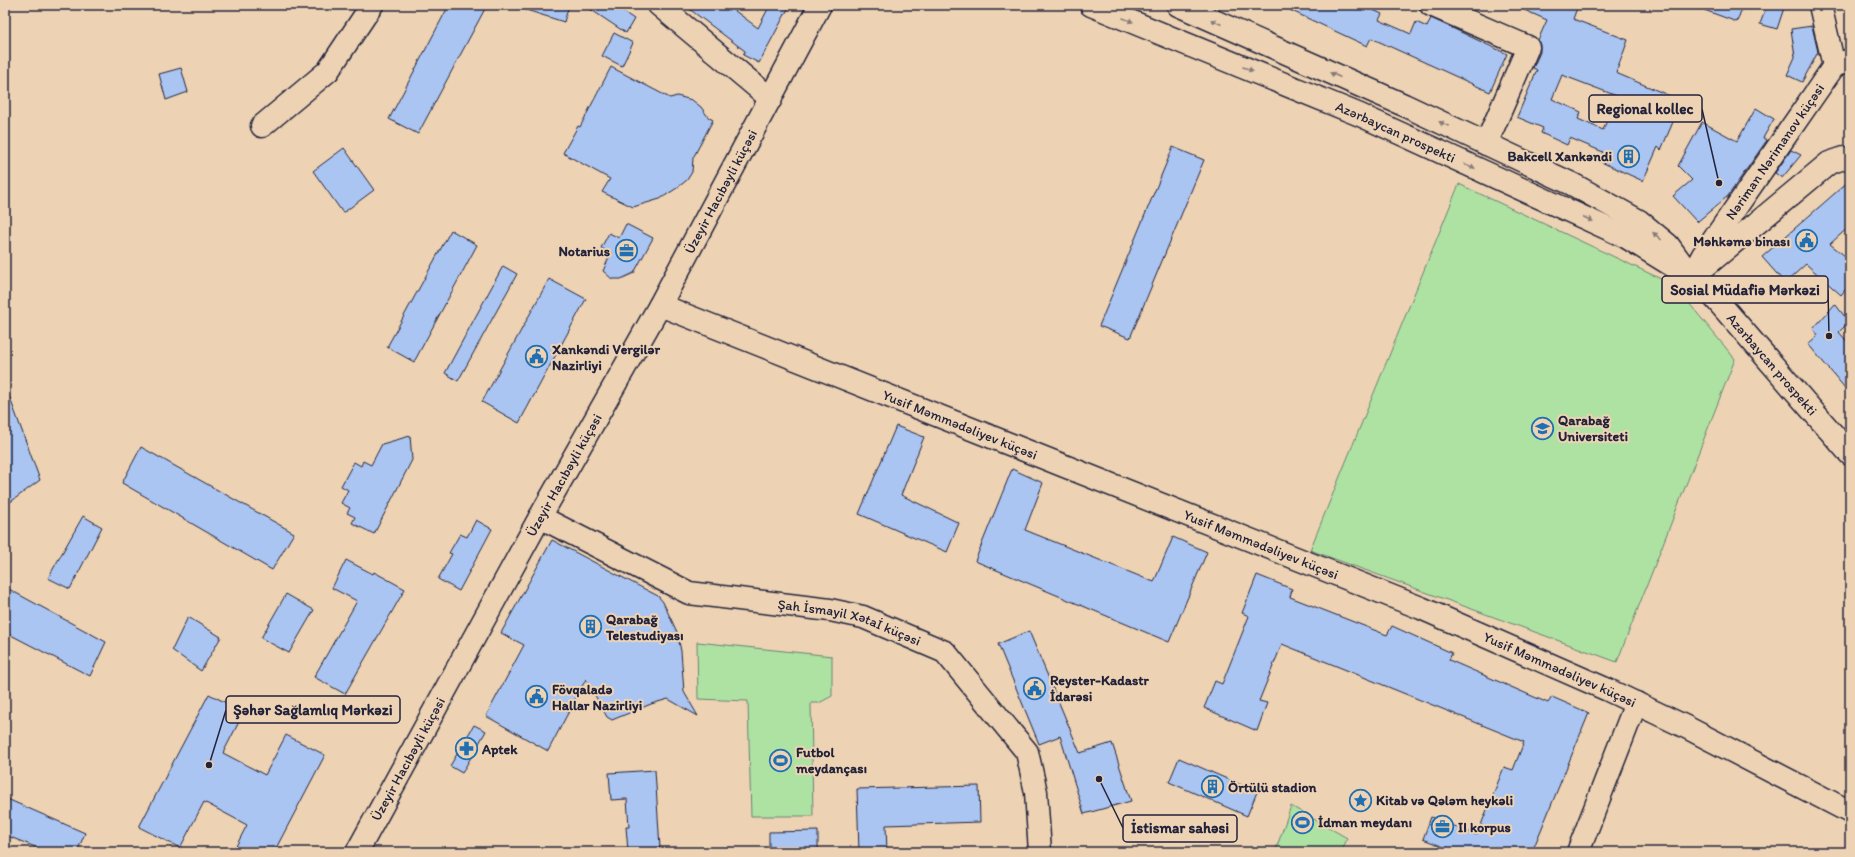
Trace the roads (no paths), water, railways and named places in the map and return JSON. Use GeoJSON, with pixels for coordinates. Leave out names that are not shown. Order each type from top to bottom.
{"type":"FeatureCollection","features":[{"type":"Feature","properties":{"kind":"street"},"geometry":{"type":"LineString","coordinates":[[262,126],[328,71],[372,5]]}},
{"type":"Feature","properties":{"kind":"street"},"geometry":{"type":"LineString","coordinates":[[659,5],[772,99]]}},
{"type":"Feature","properties":{"kind":"street","name":"Üzeyir Hacıbəyli küçəsi"},"geometry":{"type":"LineString","coordinates":[[357,852],[540,517],[660,305],[772,99],[820,5]]}},
{"type":"Feature","properties":{"kind":"street","name":"Azərbaycan prospekti"},"geometry":{"type":"LineString","coordinates":[[1092,5],[1360,115],[1393,132],[1626,237],[1691,277],[1714,297],[1850,454]]}},
{"type":"Feature","properties":{"kind":"street","name":"Azərbaycan prospekti"},"geometry":{"type":"LineString","coordinates":[[1178,5],[1404,106],[1572,184],[1639,221],[1668,245],[1691,277]]}},
{"type":"Feature","properties":{"kind":"street"},"geometry":{"type":"LineString","coordinates":[[1431,5],[1528,47],[1486,144]]}},
{"type":"Feature","properties":{"kind":"street","name":"Nəriman Nərimanov küçəsi"},"geometry":{"type":"LineString","coordinates":[[1691,277],[1707,249],[1842,63],[1820,5]]}},
{"type":"Feature","properties":{"kind":"street"},"geometry":{"type":"LineString","coordinates":[[1393,132],[1404,106]]}},
{"type":"Feature","properties":{"kind":"street"},"geometry":{"type":"LineString","coordinates":[[1691,277],[1828,163],[1844,158],[1850,160]]}},
{"type":"Feature","properties":{"kind":"street","name":"Yusif Məmmədəliyev küçəsi"},"geometry":{"type":"LineString","coordinates":[[660,305],[1399,599],[1636,703],[1686,727],[1850,812]]}},
{"type":"Feature","properties":{"kind":"street","name":"Şah İsmayil Xətaİ küçəsi"},"geometry":{"type":"LineString","coordinates":[[540,517],[688,594],[830,610],[863,617],[945,652],[1027,752],[1036,792],[1040,852]]}},
{"type":"Feature","properties":{"kind":"street"},"geometry":{"type":"LineString","coordinates":[[1578,852],[1636,703]]}},
{"type":"Feature","properties":{"kind":"place","name":"Bakcell Xankəndi"},"geometry":{"type":"Point","coordinates":[1628,156]}},
{"type":"Feature","properties":{"kind":"place","name":"Regional kollec"},"geometry":{"type":"Point","coordinates":[1719,183]}},
{"type":"Feature","properties":{"kind":"place","name":"Məhkəmə binası"},"geometry":{"type":"Point","coordinates":[1806,241]}},
{"type":"Feature","properties":{"kind":"place","name":"Notarius"},"geometry":{"type":"Point","coordinates":[626,251]}},
{"type":"Feature","properties":{"kind":"place","name":"Sosial Müdafiə Mərkəzi"},"geometry":{"type":"Point","coordinates":[1829,336]}},
{"type":"Feature","properties":{"kind":"place","name":"Xankəndi Vergilər Nazirliyi"},"geometry":{"type":"Point","coordinates":[536,357]}},
{"type":"Feature","properties":{"kind":"place","name":"Qarabağ Universiteti"},"geometry":{"type":"Point","coordinates":[1543,428]}},
{"type":"Feature","properties":{"kind":"place","name":"Qarabağ Telestudiyası"},"geometry":{"type":"Point","coordinates":[590,627]}},
{"type":"Feature","properties":{"kind":"place","name":"Reyster-Kadastr İdarəsi"},"geometry":{"type":"Point","coordinates":[1034,688]}},
{"type":"Feature","properties":{"kind":"place","name":"Fövqaladə Hallar Nazirliyi"},"geometry":{"type":"Point","coordinates":[536,697]}},
{"type":"Feature","properties":{"kind":"place","name":"Aptek"},"geometry":{"type":"Point","coordinates":[467,749]}},
{"type":"Feature","properties":{"kind":"place","name":"Futbol meydançası"},"geometry":{"type":"Point","coordinates":[781,760]}},
{"type":"Feature","properties":{"kind":"place","name":"Şəhər Sağlamlıq Mərkəzi"},"geometry":{"type":"Point","coordinates":[209,765]}},
{"type":"Feature","properties":{"kind":"place","name":"İstismar sahəsi"},"geometry":{"type":"Point","coordinates":[1099,779]}},
{"type":"Feature","properties":{"kind":"place","name":"Örtülü stadion"},"geometry":{"type":"Point","coordinates":[1213,787]}},
{"type":"Feature","properties":{"kind":"place","name":"Kitab və Qələm heykəli"},"geometry":{"type":"Point","coordinates":[1360,800]}},
{"type":"Feature","properties":{"kind":"place","name":"İdman meydanı"},"geometry":{"type":"Point","coordinates":[1302,822]}},
{"type":"Feature","properties":{"kind":"place","name":"II korpus"},"geometry":{"type":"Point","coordinates":[1442,827]}}]}
